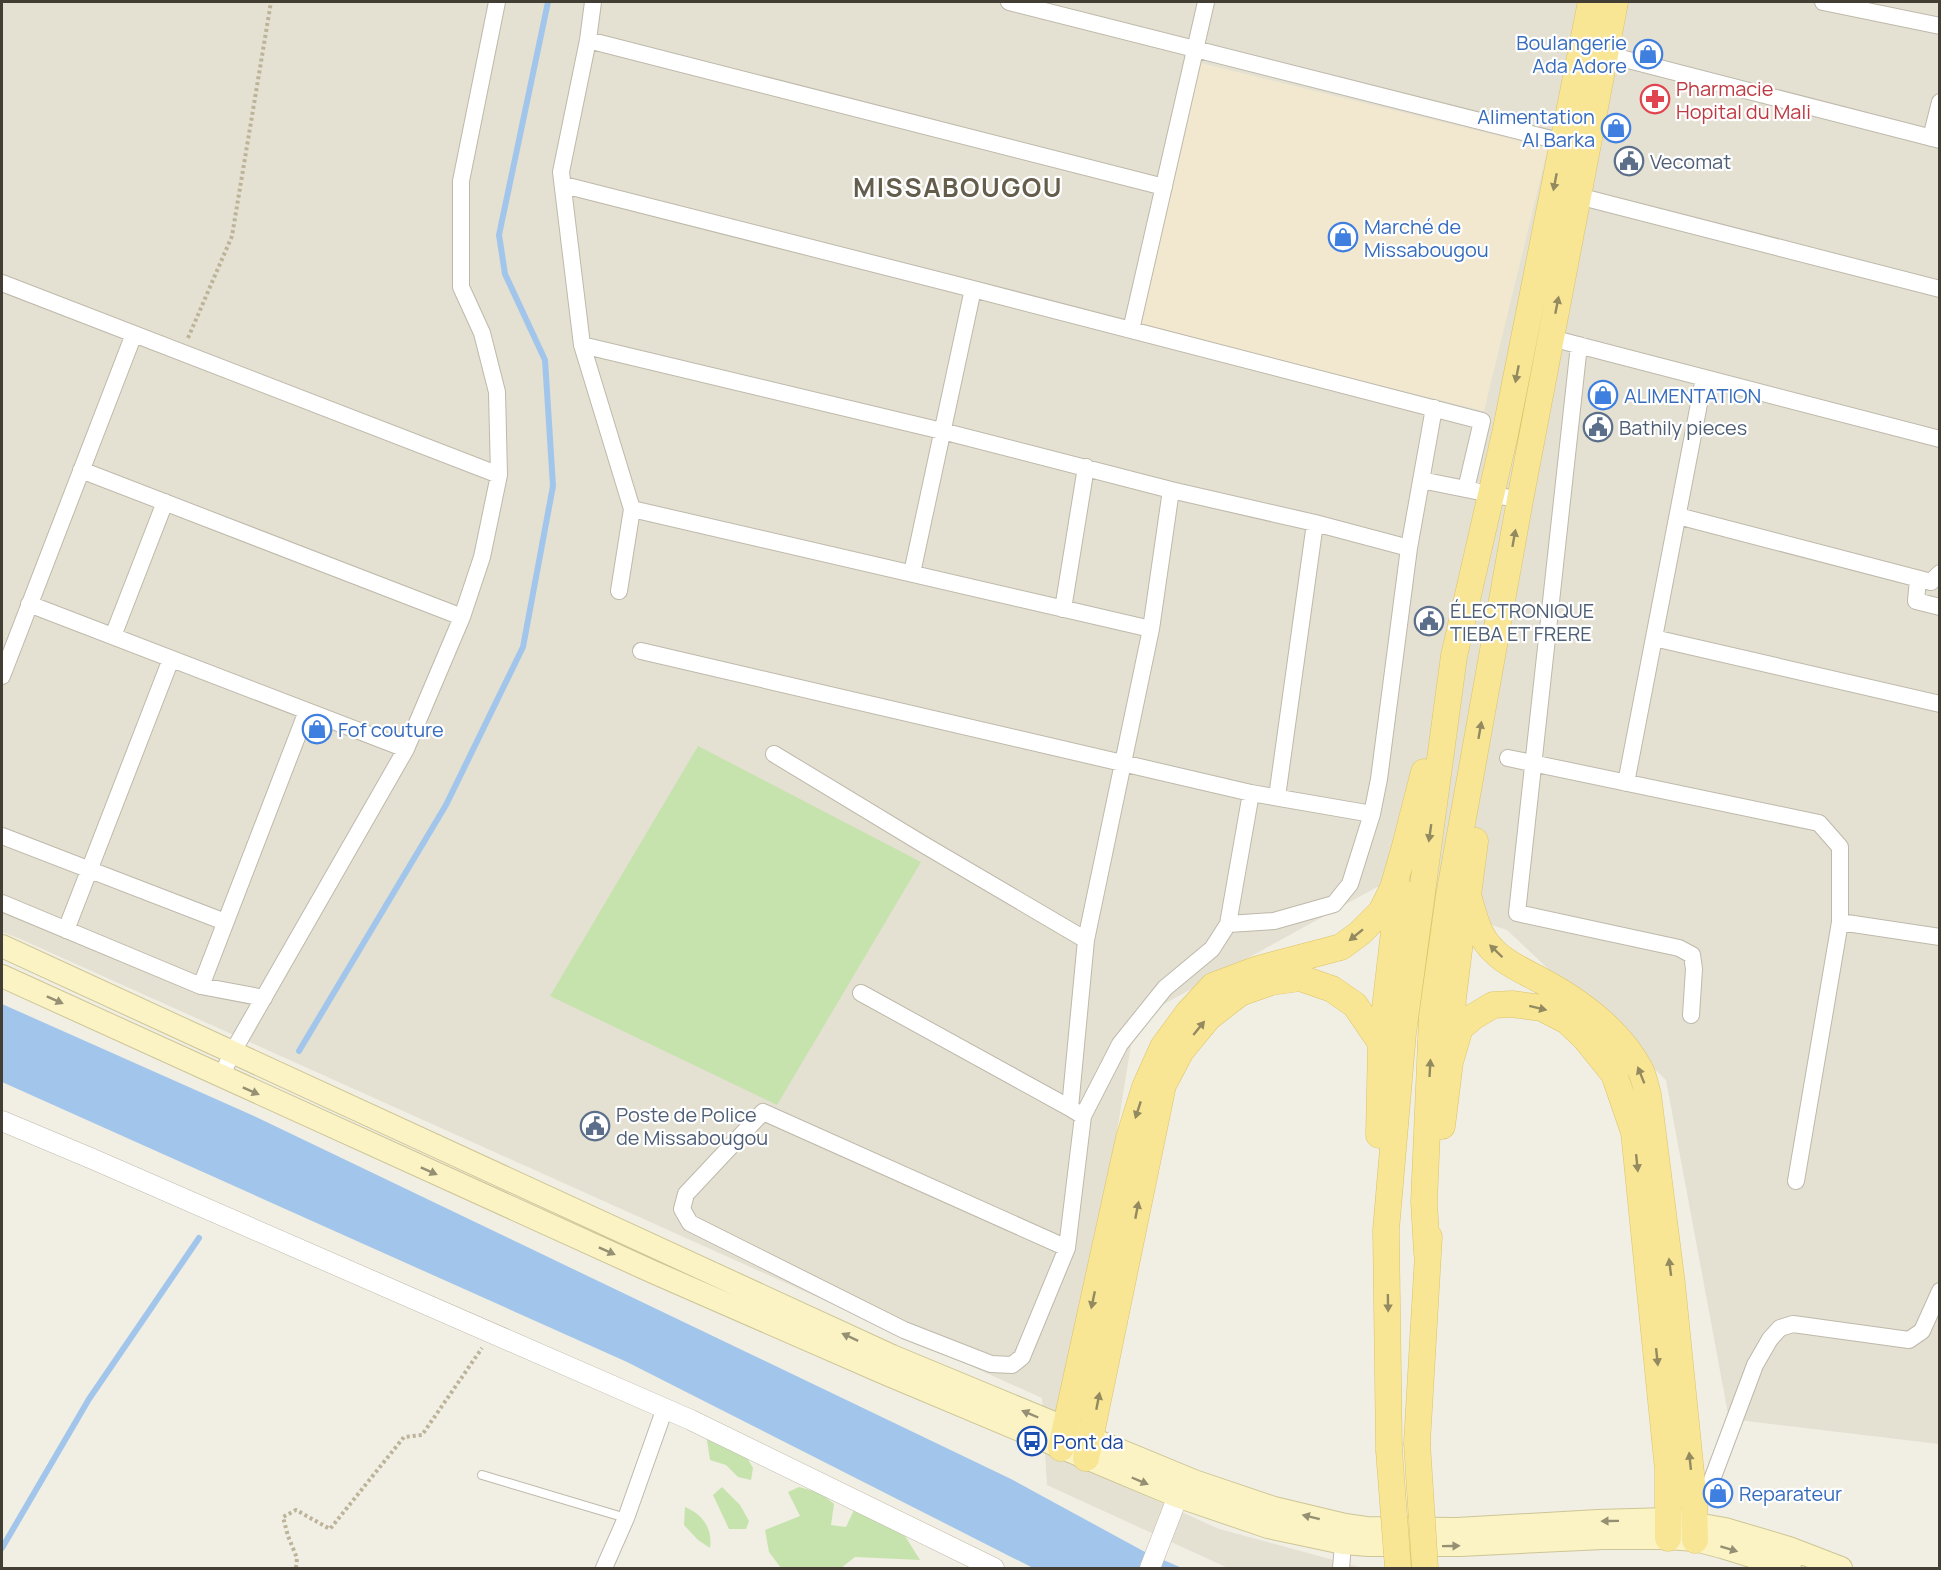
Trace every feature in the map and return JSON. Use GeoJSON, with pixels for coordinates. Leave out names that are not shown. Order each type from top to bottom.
{"type":"FeatureCollection","features":[{"type":"Feature","properties":{"kind":"main road"},"geometry":{"type":"LineString","coordinates":[[1398,1569],[1389,1450],[1386,1230],[1403,1033],[1478,491],[1505,434],[1591,2]]}},
{"type":"Feature","properties":{"kind":"main road"},"geometry":{"type":"LineString","coordinates":[[1427,1252],[1424,1202],[1432,1017],[1449,896],[1520,500],[1615,2]]}},
{"type":"Feature","properties":{"kind":"main road"},"geometry":{"type":"LineString","coordinates":[[1063,1438],[1129,1138],[1145,1087],[1163,1047],[1188,1013],[1213,986],[1258,969],[1341,947],[1360,933],[1381,912],[1393,888],[1404,850],[1454,656]]}},
{"type":"Feature","properties":{"kind":"main road"},"geometry":{"type":"LineString","coordinates":[[1425,1569],[1417,1443],[1427,1252],[1450,1062],[1461,926],[1468,895],[1476,815],[1473,767]]}},
{"type":"Feature","properties":{"kind":"main road"},"geometry":{"type":"LineString","coordinates":[[1386,1230],[1378,1180],[1381,1042],[1404,850]]}},
{"type":"Feature","properties":{"kind":"main road"},"geometry":{"type":"LineString","coordinates":[[1468,895],[1479,932],[1494,952],[1518,969],[1571,998],[1603,1021],[1628,1051],[1640,1070],[1648,1095],[1672,1284],[1695,1522],[1722,1547],[1790,1569]]}},
{"type":"Feature","properties":{"kind":"main road"},"geometry":{"type":"LineString","coordinates":[[2,946],[888,1364]]}},
{"type":"Feature","properties":{"kind":"main road"},"geometry":{"type":"LineString","coordinates":[[2,976],[653,1272],[888,1364],[1181,1487],[1274,1508],[1344,1534],[1366,1528],[1457,1528],[1598,1521],[1668,1529],[1695,1522],[1789,1548],[1841,1569]]}},
{"type":"Feature","properties":{"kind":"main road"},"geometry":{"type":"LineString","coordinates":[[1088,1449],[1163,1085],[1181,1050],[1209,1017],[1240,993],[1271,982],[1300,978],[1332,989],[1355,1005],[1381,1042]]}},
{"type":"Feature","properties":{"kind":"main road"},"geometry":{"type":"LineString","coordinates":[[1450,1062],[1460,1028],[1493,1005],[1512,1004],[1542,1008],[1567,1021],[1585,1038],[1614,1074],[1634,1132],[1668,1470],[1668,1529]]}},
{"type":"Feature","properties":{"kind":"street"},"geometry":{"type":"LineString","coordinates":[[221,1077],[232,1053],[406,749],[462,617],[482,557],[499,475],[497,392],[482,333],[461,287],[461,181],[497,2]]}},
{"type":"Feature","properties":{"kind":"street"},"geometry":{"type":"LineString","coordinates":[[593,2],[588,40],[561,172],[582,345],[632,509],[619,591]]}},
{"type":"Feature","properties":{"kind":"street"},"geometry":{"type":"LineString","coordinates":[[1009,2],[1563,142]]}},
{"type":"Feature","properties":{"kind":"street"},"geometry":{"type":"LineString","coordinates":[[1131,330],[1206,2]]}},
{"type":"Feature","properties":{"kind":"street"},"geometry":{"type":"LineString","coordinates":[[1823,2],[1940,26]]}},
{"type":"Feature","properties":{"kind":"street"},"geometry":{"type":"LineString","coordinates":[[588,40],[1164,188]]}},
{"type":"Feature","properties":{"kind":"street"},"geometry":{"type":"LineString","coordinates":[[1605,54],[1935,139],[1940,102]]}},
{"type":"Feature","properties":{"kind":"street"},"geometry":{"type":"LineString","coordinates":[[564,185],[1482,421],[1478,491]]}},
{"type":"Feature","properties":{"kind":"street"},"geometry":{"type":"LineString","coordinates":[[1578,196],[1940,289]]}},
{"type":"Feature","properties":{"kind":"street"},"geometry":{"type":"LineString","coordinates":[[3,288],[134,334],[499,475]]}},
{"type":"Feature","properties":{"kind":"street"},"geometry":{"type":"LineString","coordinates":[[912,573],[973,289]]}},
{"type":"Feature","properties":{"kind":"street"},"geometry":{"type":"LineString","coordinates":[[2,676],[6,654],[29,604],[134,334]]}},
{"type":"Feature","properties":{"kind":"street"},"geometry":{"type":"LineString","coordinates":[[1551,338],[1940,439]]}},
{"type":"Feature","properties":{"kind":"street"},"geometry":{"type":"LineString","coordinates":[[582,345],[942,431],[1409,548]]}},
{"type":"Feature","properties":{"kind":"street"},"geometry":{"type":"LineString","coordinates":[[1579,345],[1517,913],[1679,948],[1692,956],[1694,969],[1691,1015]]}},
{"type":"Feature","properties":{"kind":"street"},"geometry":{"type":"LineString","coordinates":[[1626,783],[1704,378]]}},
{"type":"Feature","properties":{"kind":"street"},"geometry":{"type":"LineString","coordinates":[[1228,924],[1274,921],[1334,904],[1350,884],[1372,814],[1379,779],[1409,548],[1434,408]]}},
{"type":"Feature","properties":{"kind":"street"},"geometry":{"type":"LineString","coordinates":[[1063,609],[1086,467]]}},
{"type":"Feature","properties":{"kind":"street"},"geometry":{"type":"LineString","coordinates":[[81,470],[462,617]]}},
{"type":"Feature","properties":{"kind":"street"},"geometry":{"type":"LineString","coordinates":[[1421,480],[1520,500]]}},
{"type":"Feature","properties":{"kind":"street"},"geometry":{"type":"LineString","coordinates":[[1067,1248],[763,1112],[686,1194],[682,1209],[690,1223],[904,1330],[992,1364],[1012,1365],[1022,1357],[1067,1248],[1086,940],[1151,629],[1171,490]]}},
{"type":"Feature","properties":{"kind":"street"},"geometry":{"type":"LineString","coordinates":[[113,636],[165,502]]}},
{"type":"Feature","properties":{"kind":"street"},"geometry":{"type":"LineString","coordinates":[[632,509],[1151,629]]}},
{"type":"Feature","properties":{"kind":"street"},"geometry":{"type":"LineString","coordinates":[[1678,516],[1931,582],[1940,573]]}},
{"type":"Feature","properties":{"kind":"street"},"geometry":{"type":"LineString","coordinates":[[1277,797],[1315,523]]}},
{"type":"Feature","properties":{"kind":"street"},"geometry":{"type":"LineString","coordinates":[[1918,579],[1916,601],[1940,607]]}},
{"type":"Feature","properties":{"kind":"street"},"geometry":{"type":"LineString","coordinates":[[29,604],[406,749]]}},
{"type":"Feature","properties":{"kind":"street"},"geometry":{"type":"LineString","coordinates":[[1654,638],[1940,704]]}},
{"type":"Feature","properties":{"kind":"street"},"geometry":{"type":"LineString","coordinates":[[641,651],[1251,793],[1372,814]]}},
{"type":"Feature","properties":{"kind":"street"},"geometry":{"type":"LineString","coordinates":[[66,930],[171,659]]}},
{"type":"Feature","properties":{"kind":"street"},"geometry":{"type":"LineString","coordinates":[[201,986],[307,711]]}},
{"type":"Feature","properties":{"kind":"street"},"geometry":{"type":"LineString","coordinates":[[774,754],[1086,940]]}},
{"type":"Feature","properties":{"kind":"street"},"geometry":{"type":"LineString","coordinates":[[1508,758],[1819,823],[1840,847],[1840,922],[1796,1181]]}},
{"type":"Feature","properties":{"kind":"street"},"geometry":{"type":"LineString","coordinates":[[1077,1112],[1120,1044],[1165,988],[1212,949],[1228,924],[1251,793]]}},
{"type":"Feature","properties":{"kind":"street"},"geometry":{"type":"LineString","coordinates":[[2,836],[225,922]]}},
{"type":"Feature","properties":{"kind":"street"},"geometry":{"type":"LineString","coordinates":[[2,903],[201,986],[264,998]]}},
{"type":"Feature","properties":{"kind":"street"},"geometry":{"type":"LineString","coordinates":[[1840,922],[1940,937]]}},
{"type":"Feature","properties":{"kind":"street"},"geometry":{"type":"LineString","coordinates":[[861,993],[1077,1112]]}},
{"type":"Feature","properties":{"kind":"street"},"geometry":{"type":"LineString","coordinates":[[2,1121],[665,1408],[994,1569]]}},
{"type":"Feature","properties":{"kind":"street"},"geometry":{"type":"LineString","coordinates":[[1695,1522],[1755,1365],[1770,1339],[1780,1328],[1793,1324],[1910,1340],[1923,1332],[1940,1291]]}},
{"type":"Feature","properties":{"kind":"street"},"geometry":{"type":"LineString","coordinates":[[888,1364],[904,1330]]}},
{"type":"Feature","properties":{"kind":"street"},"geometry":{"type":"LineString","coordinates":[[604,1569],[626,1518],[665,1408]]}},
{"type":"Feature","properties":{"kind":"street"},"geometry":{"type":"LineString","coordinates":[[1150,1569],[1181,1487]]}},
{"type":"Feature","properties":{"kind":"street"},"geometry":{"type":"LineString","coordinates":[[1341,1569],[1344,1534]]}},
{"type":"Feature","properties":{"kind":"lane"},"geometry":{"type":"LineString","coordinates":[[483,1475],[626,1518]]}},
{"type":"Feature","properties":{"kind":"path"},"geometry":{"type":"LineString","coordinates":[[181,352],[232,236],[271,2]]}},
{"type":"Feature","properties":{"kind":"path"},"geometry":{"type":"LineString","coordinates":[[296,1569],[297,1558],[283,1517],[296,1510],[330,1529],[404,1437],[422,1435],[493,1333]]}},
{"type":"Feature","properties":{"kind":"shaded area"},"geometry":{"type":"Polygon","coordinates":[[[2,2],[1939,2],[1939,1444],[1729,1419],[1666,1080],[1507,930],[1377,887],[1135,1020],[1064,1459],[1219,1529],[1363,1568],[1228,1568],[1047,1485],[1042,1398],[2,932],[2,2]]]}},
{"type":"Feature","properties":{"kind":"shaded area","name":"Marché de Missabougou"},"geometry":{"type":"Polygon","coordinates":[[[1201,63],[1548,148],[1484,411],[1137,325],[1201,63]]]}},
{"type":"Feature","properties":{"kind":"green space"},"geometry":{"type":"Polygon","coordinates":[[[698,746],[921,862],[777,1105],[550,996],[698,746]]]}},
{"type":"Feature","properties":{"kind":"green space"},"geometry":{"type":"Polygon","coordinates":[[[706,1434],[746,1456],[753,1468],[751,1480],[738,1477],[726,1465],[710,1460],[706,1434]]]}},
{"type":"Feature","properties":{"kind":"green space"},"geometry":{"type":"Polygon","coordinates":[[[722,1487],[740,1505],[749,1521],[746,1529],[729,1529],[713,1495],[722,1487]]]}},
{"type":"Feature","properties":{"kind":"green space"},"geometry":{"type":"Polygon","coordinates":[[[799,1487],[821,1493],[834,1504],[831,1525],[846,1527],[854,1510],[905,1536],[920,1560],[855,1557],[841,1568],[781,1568],[769,1552],[765,1530],[800,1516],[788,1492],[799,1487]]]}},
{"type":"Feature","properties":{"kind":"green space"},"geometry":{"type":"Polygon","coordinates":[[[685,1507],[705,1523],[710,1534],[710,1548],[698,1540],[684,1525],[685,1507]]]}},
{"type":"Feature","properties":{"kind":"water"},"geometry":{"type":"Polygon","coordinates":[[[2,1004],[254,1116],[1011,1479],[1145,1552],[1182,1568],[1033,1568],[627,1362],[2,1082],[2,1004]]]}},
{"type":"Feature","properties":{"kind":"waterway"},"geometry":{"type":"LineString","coordinates":[[299,1051],[446,805],[523,647],[553,486],[545,360],[505,274],[499,235],[548,2]]}},
{"type":"Feature","properties":{"kind":"waterway"},"geometry":{"type":"LineString","coordinates":[[2,1548],[89,1399],[199,1238]]}},
{"type":"Feature","properties":{"kind":"place","name":"Boulangerie Ada Adore"},"geometry":{"type":"Point","coordinates":[1648,54]}},
{"type":"Feature","properties":{"kind":"place","name":"Pharmacie Hopital du Mali"},"geometry":{"type":"Point","coordinates":[1655,99]}},
{"type":"Feature","properties":{"kind":"place","name":"Alimentation Al Barka"},"geometry":{"type":"Point","coordinates":[1616,128]}},
{"type":"Feature","properties":{"kind":"place","name":"Vecomat"},"geometry":{"type":"Point","coordinates":[1629,161]}},
{"type":"Feature","properties":{"kind":"place","name":"Marché de Missabougou"},"geometry":{"type":"Point","coordinates":[1343,237]}},
{"type":"Feature","properties":{"kind":"place","name":"ALIMENTATION"},"geometry":{"type":"Point","coordinates":[1603,395]}},
{"type":"Feature","properties":{"kind":"place","name":"Bathily pieces"},"geometry":{"type":"Point","coordinates":[1598,427]}},
{"type":"Feature","properties":{"kind":"place","name":"ÉLECTRONIQUE TIEBA ET FRERE"},"geometry":{"type":"Point","coordinates":[1429,621]}},
{"type":"Feature","properties":{"kind":"place","name":"Fof couture"},"geometry":{"type":"Point","coordinates":[317,729]}},
{"type":"Feature","properties":{"kind":"place","name":"Poste de Police de Missabougou"},"geometry":{"type":"Point","coordinates":[595,1126]}},
{"type":"Feature","properties":{"kind":"place","name":"Pont da"},"geometry":{"type":"Point","coordinates":[1032,1441]}},
{"type":"Feature","properties":{"kind":"place","name":"Reparateur"},"geometry":{"type":"Point","coordinates":[1718,1493]}},
{"type":"Feature","properties":{"kind":"district","name":"MISSABOUGOU"},"geometry":{"type":"Point","coordinates":[958,187]}}]}
